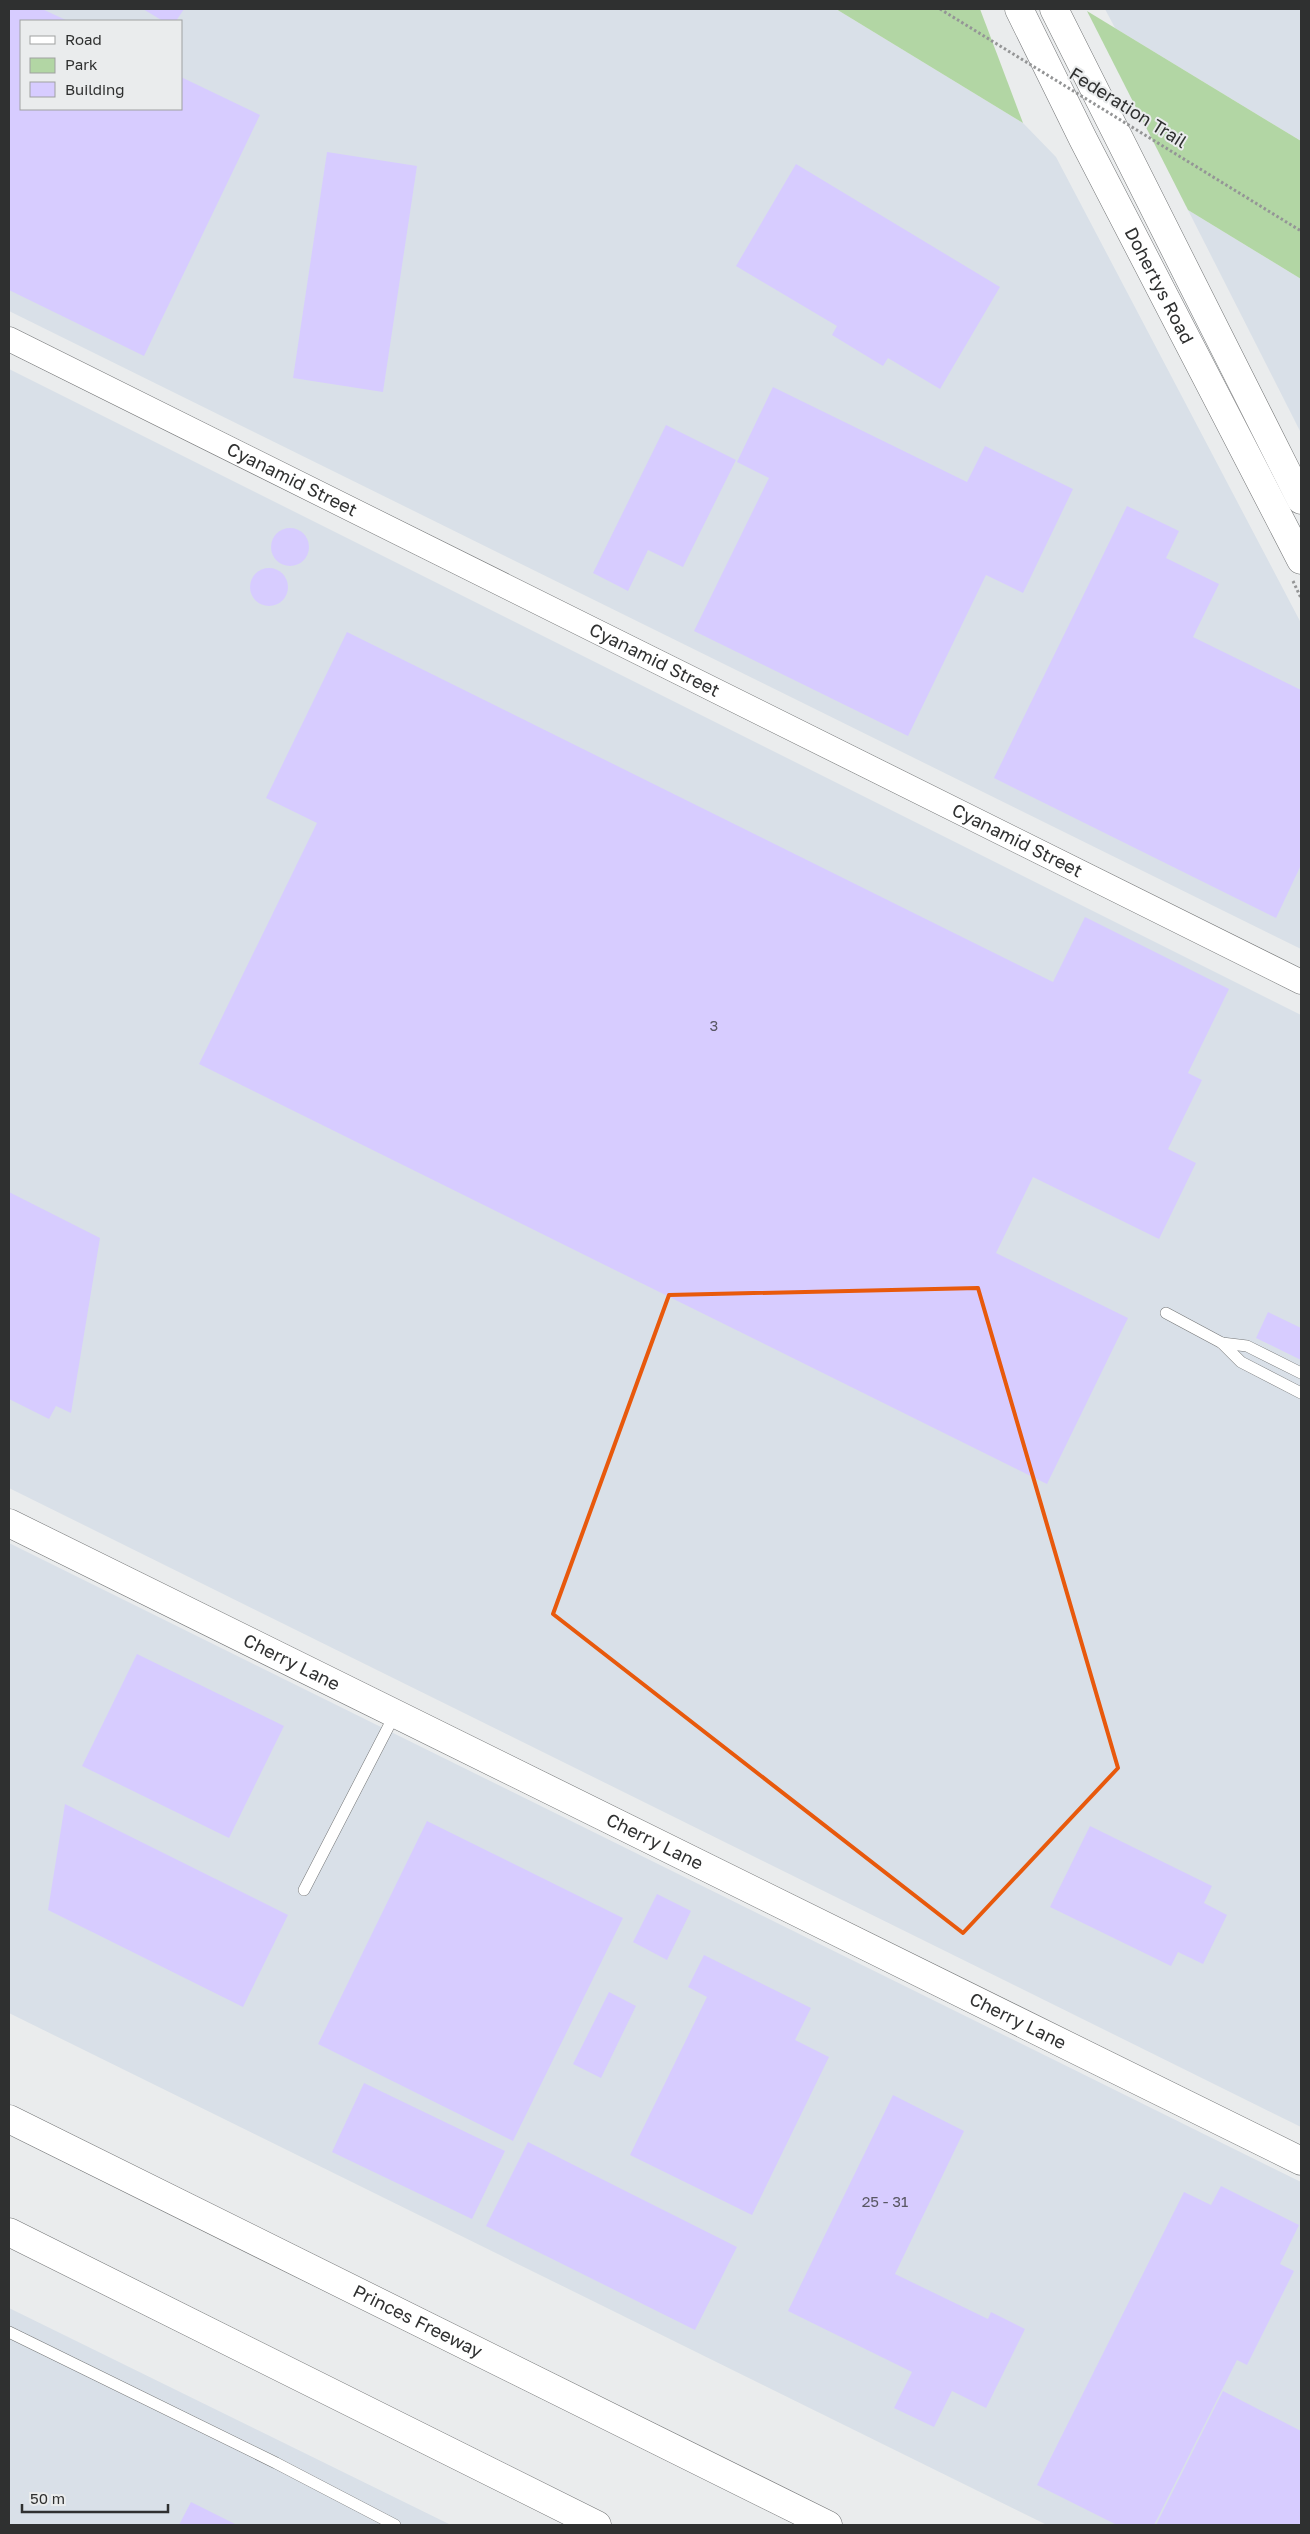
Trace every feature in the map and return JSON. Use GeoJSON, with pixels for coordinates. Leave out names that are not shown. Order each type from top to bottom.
{"type":"FeatureCollection","features":[{"type":"Feature","properties":{"kind":"main road","name":"Dohertys Road"},"geometry":{"type":"LineString","coordinates":[[1019,9],[1083,139],[1301,560]]}},
{"type":"Feature","properties":{"kind":"main road","name":"Dohertys Road"},"geometry":{"type":"LineString","coordinates":[[1054,9],[1301,500]]}},
{"type":"Feature","properties":{"kind":"main road","name":"Cherry Lane"},"geometry":{"type":"LineString","coordinates":[[9,1523],[1301,2161]]}},
{"type":"Feature","properties":{"kind":"main road","name":"Princes Freeway"},"geometry":{"type":"LineString","coordinates":[[9,2119],[828,2525]]}},
{"type":"Feature","properties":{"kind":"main road"},"geometry":{"type":"LineString","coordinates":[[9,2232],[597,2525]]}},
{"type":"Feature","properties":{"kind":"street","name":"Cyanamid Street"},"geometry":{"type":"LineString","coordinates":[[9,338],[1301,982]]}},
{"type":"Feature","properties":{"kind":"lane"},"geometry":{"type":"LineString","coordinates":[[1166,1313],[1222,1344],[1241,1362],[1301,1393]]}},
{"type":"Feature","properties":{"kind":"lane"},"geometry":{"type":"LineString","coordinates":[[1222,1344],[1246,1346],[1301,1373]]}},
{"type":"Feature","properties":{"kind":"lane"},"geometry":{"type":"LineString","coordinates":[[304,1890],[395,1714]]}},
{"type":"Feature","properties":{"kind":"lane"},"geometry":{"type":"LineString","coordinates":[[9,2332],[276,2463],[395,2525]]}},
{"type":"Feature","properties":{"kind":"path","name":"Federation Trail"},"geometry":{"type":"LineString","coordinates":[[940,9],[1301,231]]}},
{"type":"Feature","properties":{"kind":"highlighted area"},"geometry":{"type":"Polygon","coordinates":[[[978,1288],[1118,1768],[963,1933],[553,1614],[669,1295],[978,1288]]]}},
{"type":"Feature","properties":{"kind":"shaded area"},"geometry":{"type":"Polygon","coordinates":[[[9,9],[836,9],[1023,123],[1056,157],[1301,623],[1301,949],[9,311],[9,9]]]}},
{"type":"Feature","properties":{"kind":"shaded area"},"geometry":{"type":"Polygon","coordinates":[[[1105,9],[1301,9],[1301,141],[1115,28],[1105,9]]]}},
{"type":"Feature","properties":{"kind":"shaded area"},"geometry":{"type":"Polygon","coordinates":[[[1188,210],[1301,279],[1301,433],[1188,210]]]}},
{"type":"Feature","properties":{"kind":"shaded area"},"geometry":{"type":"Polygon","coordinates":[[[9,369],[1301,1015],[1301,2127],[9,1488],[9,369]]]}},
{"type":"Feature","properties":{"kind":"shaded area"},"geometry":{"type":"Polygon","coordinates":[[[9,1543],[1301,2182],[1301,2525],[1047,2525],[9,2013],[9,1543]]]}},
{"type":"Feature","properties":{"kind":"shaded area"},"geometry":{"type":"Polygon","coordinates":[[[9,2308],[451,2525],[9,2525],[9,2308]]]}},
{"type":"Feature","properties":{"kind":"green space"},"geometry":{"type":"Polygon","coordinates":[[[836,9],[980,9],[1023,123],[836,9]]]}},
{"type":"Feature","properties":{"kind":"green space"},"geometry":{"type":"Polygon","coordinates":[[[1087,11],[1301,141],[1301,279],[1188,210],[1087,11]]]}},
{"type":"Feature","properties":{"kind":"building"},"geometry":{"type":"Polygon","coordinates":[[[9,9],[42,9],[66,20],[20,20],[20,110],[182,110],[182,77],[260,115],[144,356],[9,290],[9,9]]]}},
{"type":"Feature","properties":{"kind":"building"},"geometry":{"type":"Polygon","coordinates":[[[143,9],[184,9],[177,20],[161,20],[143,9]]]}},
{"type":"Feature","properties":{"kind":"building"},"geometry":{"type":"Polygon","coordinates":[[[327,152],[417,166],[383,392],[293,378],[327,152]]]}},
{"type":"Feature","properties":{"kind":"building"},"geometry":{"type":"Polygon","coordinates":[[[796,164],[1000,287],[940,389],[888,358],[883,366],[832,335],[837,326],[736,266],[796,164]]]}},
{"type":"Feature","properties":{"kind":"building"},"geometry":{"type":"Polygon","coordinates":[[[773,387],[967,482],[985,446],[1073,489],[1023,593],[986,575],[908,736],[694,631],[769,478],[737,462],[773,387]]]}},
{"type":"Feature","properties":{"kind":"building"},"geometry":{"type":"Polygon","coordinates":[[[666,425],[736,460],[683,567],[648,550],[628,591],[593,573],[666,425]]]}},
{"type":"Feature","properties":{"kind":"building"},"geometry":{"type":"Polygon","coordinates":[[[1127,506],[1179,531],[1166,558],[1219,584],[1193,637],[1301,690],[1301,865],[1276,918],[994,778],[1127,506]]]}},
{"type":"Feature","properties":{"kind":"building"},"geometry":{"type":"Polygon","coordinates":[[[290,528],[297,529],[303,534],[308,540],[308,554],[303,560],[297,565],[290,566],[283,565],[277,560],[272,554],[271,547],[272,540],[277,534],[283,529],[290,528]]]}},
{"type":"Feature","properties":{"kind":"building"},"geometry":{"type":"Polygon","coordinates":[[[269,568],[276,569],[282,574],[287,580],[287,594],[282,600],[276,605],[269,606],[262,605],[256,600],[251,594],[250,587],[251,580],[256,574],[262,569],[269,568]]]}},
{"type":"Feature","properties":{"kind":"building"},"geometry":{"type":"Polygon","coordinates":[[[347,632],[1053,982],[1085,917],[1229,989],[1188,1073],[1202,1080],[1168,1149],[1196,1163],[1159,1239],[1033,1177],[996,1253],[1128,1318],[1047,1484],[199,1064],[317,823],[266,798],[347,632]]]}},
{"type":"Feature","properties":{"kind":"building"},"geometry":{"type":"Polygon","coordinates":[[[9,1192],[100,1238],[71,1413],[56,1406],[49,1419],[9,1399],[9,1192]]]}},
{"type":"Feature","properties":{"kind":"building"},"geometry":{"type":"Polygon","coordinates":[[[1268,1312],[1301,1328],[1301,1360],[1256,1338],[1268,1312]]]}},
{"type":"Feature","properties":{"kind":"building"},"geometry":{"type":"Polygon","coordinates":[[[137,1654],[284,1726],[229,1838],[82,1766],[137,1654]]]}},
{"type":"Feature","properties":{"kind":"building"},"geometry":{"type":"Polygon","coordinates":[[[65,1804],[288,1915],[243,2007],[48,1910],[65,1804]]]}},
{"type":"Feature","properties":{"kind":"building"},"geometry":{"type":"Polygon","coordinates":[[[427,1821],[623,1918],[513,2141],[318,2044],[427,1821]]]}},
{"type":"Feature","properties":{"kind":"building"},"geometry":{"type":"Polygon","coordinates":[[[1090,1826],[1212,1886],[1204,1903],[1227,1915],[1203,1964],[1178,1952],[1171,1966],[1050,1907],[1090,1826]]]}},
{"type":"Feature","properties":{"kind":"building"},"geometry":{"type":"Polygon","coordinates":[[[657,1894],[691,1911],[667,1960],[633,1942],[657,1894]]]}},
{"type":"Feature","properties":{"kind":"building"},"geometry":{"type":"Polygon","coordinates":[[[704,1955],[811,2008],[795,2040],[829,2057],[752,2215],[630,2155],[707,1997],[688,1987],[704,1955]]]}},
{"type":"Feature","properties":{"kind":"building"},"geometry":{"type":"Polygon","coordinates":[[[609,1992],[636,2006],[601,2078],[573,2064],[609,1992]]]}},
{"type":"Feature","properties":{"kind":"building"},"geometry":{"type":"Polygon","coordinates":[[[364,2083],[505,2151],[472,2219],[332,2152],[364,2083]]]}},
{"type":"Feature","properties":{"kind":"building"},"geometry":{"type":"Polygon","coordinates":[[[893,2095],[964,2131],[895,2274],[988,2319],[991,2312],[1025,2329],[986,2408],[952,2391],[934,2427],[894,2408],[912,2372],[788,2311],[893,2095]]]}},
{"type":"Feature","properties":{"kind":"building"},"geometry":{"type":"Polygon","coordinates":[[[528,2142],[737,2247],[695,2330],[486,2226],[528,2142]]]}},
{"type":"Feature","properties":{"kind":"building"},"geometry":{"type":"Polygon","coordinates":[[[1221,2186],[1299,2225],[1280,2264],[1294,2271],[1247,2365],[1237,2360],[1154,2525],[1117,2525],[1037,2485],[1184,2192],[1211,2205],[1221,2186]]]}},
{"type":"Feature","properties":{"kind":"building"},"geometry":{"type":"Polygon","coordinates":[[[1223,2391],[1301,2431],[1301,2525],[1156,2525],[1223,2391]]]}},
{"type":"Feature","properties":{"kind":"building"},"geometry":{"type":"Polygon","coordinates":[[[191,2502],[237,2525],[179,2525],[191,2502]]]}}]}
